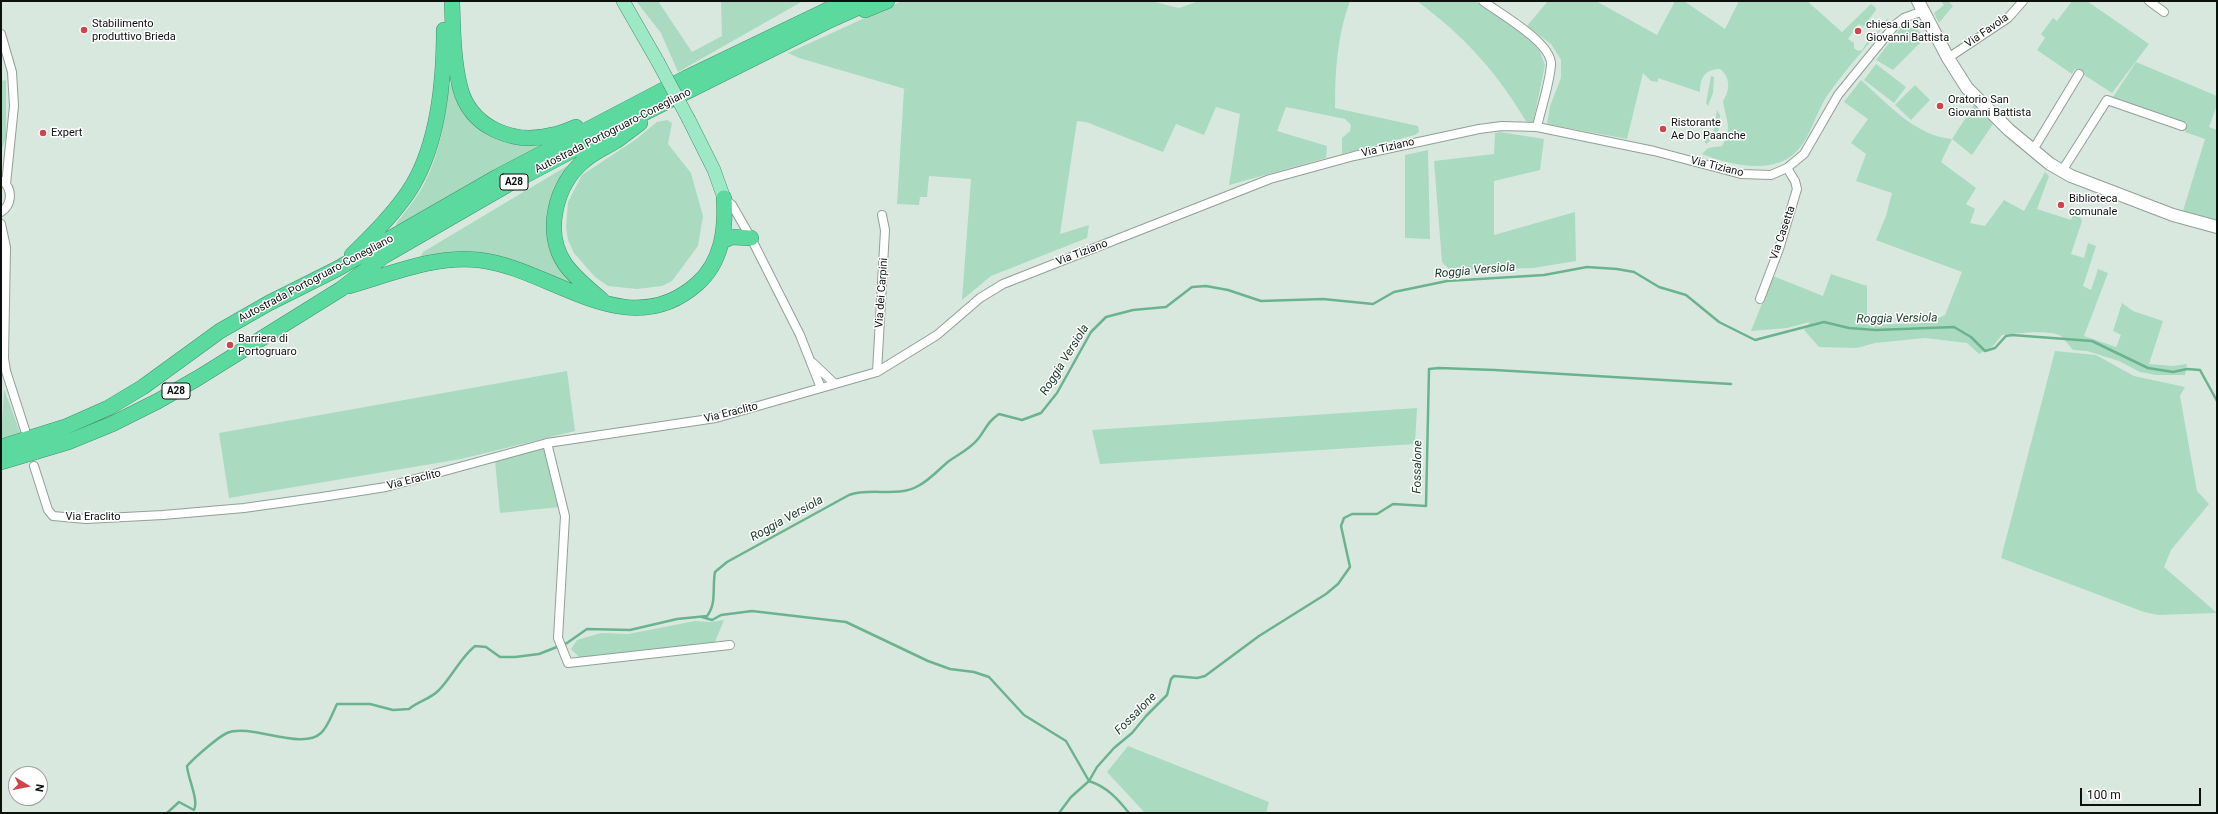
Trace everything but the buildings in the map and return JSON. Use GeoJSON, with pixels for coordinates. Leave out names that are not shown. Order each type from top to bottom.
{"type":"FeatureCollection","features":[{"type":"Feature","properties":{"kind":"highway"},"geometry":{"type":"LineString","coordinates":[[337,269],[396,210],[410,190],[423,162],[433,133],[441,89],[444,65],[444,1]]}},
{"type":"Feature","properties":{"kind":"highway"},"geometry":{"type":"LineString","coordinates":[[452,1],[456,65],[460,88],[469,108],[478,119],[488,128],[501,133],[529,138],[552,136],[690,83]]}},
{"type":"Feature","properties":{"kind":"highway"},"geometry":{"type":"LineString","coordinates":[[780,31],[825,1]]}},
{"type":"Feature","properties":{"kind":"highway","name":"Autostrada Portogruaro-Conegliano"},"geometry":{"type":"LineString","coordinates":[[1,462],[68,442],[112,424],[158,401],[198,378],[341,289],[384,256],[507,185],[632,119],[690,83],[780,31],[846,1]]}},
{"type":"Feature","properties":{"kind":"highway","name":"Autostrada Portogruaro-Conegliano"},"geometry":{"type":"LineString","coordinates":[[1,447],[65,427],[108,408],[143,387],[220,331],[269,303],[337,269],[497,178],[690,83],[873,1]]}},
{"type":"Feature","properties":{"kind":"highway"},"geometry":{"type":"LineString","coordinates":[[826,22],[862,11],[887,1]]}},
{"type":"Feature","properties":{"kind":"highway"},"geometry":{"type":"LineString","coordinates":[[606,303],[577,279],[560,254],[554,221],[559,195],[574,170],[586,159],[690,83]]}},
{"type":"Feature","properties":{"kind":"highway"},"geometry":{"type":"LineString","coordinates":[[341,289],[433,262],[461,258],[506,265],[573,294],[606,303],[626,308],[648,308],[668,303],[688,292],[704,278],[714,264],[723,241],[726,220],[724,198]]}},
{"type":"Feature","properties":{"kind":"highway"},"geometry":{"type":"LineString","coordinates":[[723,241],[731,237],[751,238]]}},
{"type":"Feature","properties":{"kind":"main road"},"geometry":{"type":"LineString","coordinates":[[623,1],[689,120],[714,170],[724,198]]}},
{"type":"Feature","properties":{"kind":"main road"},"geometry":{"type":"LineString","coordinates":[[1921,6],[1948,58],[1967,88],[1991,114],[2033,150],[2062,171],[2174,215],[2217,227]]}},
{"type":"Feature","properties":{"kind":"street"},"geometry":{"type":"LineString","coordinates":[[1483,1],[1535,38],[1546,51],[1551,63],[1537,127]]}},
{"type":"Feature","properties":{"kind":"street","name":"Via Favola"},"geometry":{"type":"LineString","coordinates":[[1948,58],[2004,21],[2023,1]]}},
{"type":"Feature","properties":{"kind":"street"},"geometry":{"type":"LineString","coordinates":[[2149,1],[2164,12]]}},
{"type":"Feature","properties":{"kind":"street","name":"Via Tiziano"},"geometry":{"type":"LineString","coordinates":[[821,388],[877,372],[932,338],[980,298],[1003,284],[1270,179],[1354,156],[1440,136],[1502,126],[1537,127],[1654,151],[1749,175],[1771,175],[1788,168],[1807,150],[1838,95],[1895,25],[1921,6]]}},
{"type":"Feature","properties":{"kind":"street"},"geometry":{"type":"LineString","coordinates":[[1,34],[12,72],[14,106],[10,148],[4,182],[10,194],[10,200],[2,214]]}},
{"type":"Feature","properties":{"kind":"street"},"geometry":{"type":"LineString","coordinates":[[2033,150],[2078,74]]}},
{"type":"Feature","properties":{"kind":"street"},"geometry":{"type":"LineString","coordinates":[[2062,171],[2107,100],[2182,126]]}},
{"type":"Feature","properties":{"kind":"street"},"geometry":{"type":"LineString","coordinates":[[1,161],[10,148]]}},
{"type":"Feature","properties":{"kind":"street","name":"Via Casetta"},"geometry":{"type":"LineString","coordinates":[[1760,299],[1779,249],[1797,189],[1795,181],[1788,168]]}},
{"type":"Feature","properties":{"kind":"street"},"geometry":{"type":"LineString","coordinates":[[724,198],[738,214],[751,238],[813,363],[821,388]]}},
{"type":"Feature","properties":{"kind":"street","name":"Via dei Carpini"},"geometry":{"type":"LineString","coordinates":[[877,372],[886,230],[882,215]]}},
{"type":"Feature","properties":{"kind":"street"},"geometry":{"type":"LineString","coordinates":[[2,229],[6,247],[4,358],[6,371],[25,430]]}},
{"type":"Feature","properties":{"kind":"street"},"geometry":{"type":"LineString","coordinates":[[813,363],[835,384]]}},
{"type":"Feature","properties":{"kind":"street","name":"Via Eraclito"},"geometry":{"type":"LineString","coordinates":[[34,466],[46,504],[53,516],[86,520],[163,516],[244,508],[379,488],[450,471],[514,451],[547,443],[716,418],[821,388]]}},
{"type":"Feature","properties":{"kind":"street"},"geometry":{"type":"LineString","coordinates":[[547,443],[565,516],[559,640],[568,662],[730,645]]}},
{"type":"Feature","properties":{"kind":"green space"},"geometry":{"type":"Polygon","coordinates":[[[636,1],[658,1],[692,52],[722,36],[721,1],[803,1],[678,72],[661,33],[636,1]]]}},
{"type":"Feature","properties":{"kind":"green space"},"geometry":{"type":"Polygon","coordinates":[[[902,1],[1151,1],[1179,8],[1199,1],[1350,1],[1342,27],[1338,54],[1335,108],[1418,126],[1419,132],[1415,135],[1342,154],[1342,138],[1350,131],[1351,125],[1345,119],[1286,107],[1277,131],[1327,146],[1326,158],[1229,185],[1240,114],[1216,107],[1204,135],[1176,124],[1163,152],[1086,122],[1077,121],[1060,234],[1089,225],[1087,238],[991,276],[962,300],[971,179],[929,176],[927,197],[920,197],[919,205],[897,204],[904,89],[912,91],[799,58],[788,53],[902,1]]]}},
{"type":"Feature","properties":{"kind":"green space"},"geometry":{"type":"Polygon","coordinates":[[[1417,1],[1475,1],[1527,36],[1540,52],[1545,65],[1533,123],[1526,121],[1503,86],[1478,55],[1450,28],[1417,1]]]}},
{"type":"Feature","properties":{"kind":"green space"},"geometry":{"type":"Polygon","coordinates":[[[1548,1],[1596,1],[1657,35],[1675,1],[1684,1],[1725,29],[1739,1],[1807,1],[1842,32],[1871,4],[1876,8],[1876,10],[1863,27],[1859,24],[1848,39],[1854,43],[1854,48],[1858,51],[1862,50],[1868,41],[1870,42],[1887,19],[1889,20],[1849,67],[1827,96],[1803,144],[1798,150],[1788,158],[1777,163],[1765,166],[1752,166],[1726,162],[1702,154],[1708,148],[1722,146],[1727,134],[1728,124],[1723,101],[1727,93],[1728,80],[1720,69],[1715,69],[1704,75],[1701,82],[1700,92],[1658,78],[1658,82],[1651,81],[1643,73],[1627,139],[1547,124],[1550,106],[1561,78],[1561,60],[1551,44],[1527,26],[1548,1]]]}},
{"type":"Feature","properties":{"kind":"green space"},"geometry":{"type":"Polygon","coordinates":[[[1941,1],[1948,1],[1953,6],[1939,23],[1934,13],[1944,5],[1941,1]]]}},
{"type":"Feature","properties":{"kind":"green space"},"geometry":{"type":"Polygon","coordinates":[[[2072,1],[2087,1],[2149,44],[2112,93],[2075,69],[2072,74],[2037,50],[2045,38],[2041,34],[2053,18],[2057,21],[2072,1]]]}},
{"type":"Feature","properties":{"kind":"green space"},"geometry":{"type":"Polygon","coordinates":[[[1902,26],[1916,28],[1925,38],[1893,70],[1876,60],[1902,26]]]}},
{"type":"Feature","properties":{"kind":"green space"},"geometry":{"type":"Polygon","coordinates":[[[2136,62],[2217,96],[2217,105],[2209,127],[2217,130],[2217,220],[2183,211],[2205,139],[2185,132],[2187,123],[2113,97],[2136,62]]]}},
{"type":"Feature","properties":{"kind":"green space"},"geometry":{"type":"Polygon","coordinates":[[[1876,64],[1906,87],[1894,103],[1864,80],[1876,64]]]}},
{"type":"Feature","properties":{"kind":"green space"},"geometry":{"type":"Polygon","coordinates":[[[1711,76],[1714,77],[1713,93],[1708,106],[1706,103],[1711,76]]]}},
{"type":"Feature","properties":{"kind":"green space"},"geometry":{"type":"Polygon","coordinates":[[[6,80],[6,138],[1,151],[1,81],[6,80]]]}},
{"type":"Feature","properties":{"kind":"green space"},"geometry":{"type":"Polygon","coordinates":[[[1861,80],[1891,108],[1914,125],[1939,137],[1952,139],[1941,162],[1976,188],[1966,204],[1975,209],[1970,223],[1985,226],[2004,200],[2024,211],[2045,172],[2049,176],[2037,209],[2071,220],[2073,215],[2081,218],[2082,221],[2071,254],[2084,258],[2088,243],[2096,246],[2083,286],[2091,290],[2098,269],[2108,273],[2084,336],[2116,347],[2121,335],[2113,331],[2122,303],[2133,311],[2163,321],[2149,364],[2173,366],[2187,364],[2185,375],[2156,375],[2140,372],[2119,361],[2087,351],[2073,350],[2061,336],[2049,333],[2032,332],[2002,335],[1993,346],[1979,354],[1967,343],[1925,338],[1875,343],[1857,348],[1819,347],[1804,330],[1810,322],[1787,328],[1751,331],[1773,276],[1823,296],[1831,274],[1867,286],[1867,325],[1927,323],[1945,315],[1962,272],[1876,240],[1886,216],[1892,193],[1856,181],[1866,154],[1851,143],[1868,119],[1844,102],[1861,80]]]}},
{"type":"Feature","properties":{"kind":"green space"},"geometry":{"type":"Polygon","coordinates":[[[454,83],[471,119],[551,140],[398,229],[396,224],[420,192],[431,169],[441,135],[449,87],[454,83]]]}},
{"type":"Feature","properties":{"kind":"green space"},"geometry":{"type":"Polygon","coordinates":[[[1915,85],[1930,100],[1911,120],[1895,105],[1915,85]]]}},
{"type":"Feature","properties":{"kind":"green space"},"geometry":{"type":"Polygon","coordinates":[[[1974,105],[1993,124],[1972,155],[1952,139],[1974,105]]]}},
{"type":"Feature","properties":{"kind":"green space"},"geometry":{"type":"Polygon","coordinates":[[[1717,110],[1720,115],[1718,134],[1706,144],[1704,141],[1714,130],[1717,110]]]}},
{"type":"Feature","properties":{"kind":"green space"},"geometry":{"type":"Polygon","coordinates":[[[667,120],[672,123],[668,144],[691,173],[703,216],[698,246],[672,281],[662,286],[637,289],[608,286],[595,277],[574,253],[568,240],[566,227],[568,202],[582,175],[635,140],[657,122],[667,120]]]}},
{"type":"Feature","properties":{"kind":"green space"},"geometry":{"type":"Polygon","coordinates":[[[1500,132],[1544,139],[1540,170],[1494,181],[1494,235],[1575,212],[1576,261],[1533,268],[1450,270],[1442,262],[1434,161],[1494,154],[1495,133],[1500,132]]]}},
{"type":"Feature","properties":{"kind":"green space"},"geometry":{"type":"Polygon","coordinates":[[[1428,150],[1430,239],[1405,238],[1405,155],[1428,150]]]}},
{"type":"Feature","properties":{"kind":"green space"},"geometry":{"type":"Polygon","coordinates":[[[567,166],[568,173],[551,221],[578,287],[538,273],[421,256],[423,252],[567,166]]]}},
{"type":"Feature","properties":{"kind":"green space"},"geometry":{"type":"Polygon","coordinates":[[[2055,351],[2096,355],[2134,376],[2185,387],[2180,396],[2197,491],[2209,504],[2171,550],[2164,567],[2217,613],[2158,615],[2144,612],[2001,558],[2055,351]]]}},
{"type":"Feature","properties":{"kind":"green space"},"geometry":{"type":"Polygon","coordinates":[[[567,371],[575,431],[461,459],[229,498],[219,433],[567,371]]]}},
{"type":"Feature","properties":{"kind":"green space"},"geometry":{"type":"Polygon","coordinates":[[[4,389],[21,435],[1,439],[4,389]]]}},
{"type":"Feature","properties":{"kind":"green space"},"geometry":{"type":"Polygon","coordinates":[[[1417,408],[1415,444],[1100,464],[1092,430],[1417,408]]]}},
{"type":"Feature","properties":{"kind":"green space"},"geometry":{"type":"Polygon","coordinates":[[[543,447],[547,451],[560,507],[500,513],[495,461],[543,447]]]}},
{"type":"Feature","properties":{"kind":"green space"},"geometry":{"type":"Polygon","coordinates":[[[724,620],[715,642],[580,658],[571,649],[577,640],[601,633],[628,634],[695,621],[710,622],[724,620]]]}},
{"type":"Feature","properties":{"kind":"green space"},"geometry":{"type":"Polygon","coordinates":[[[1128,746],[1269,802],[1266,813],[1145,813],[1107,772],[1128,746]]]}},
{"type":"Feature","properties":{"kind":"waterway","name":"Roggia Versiola"},"geometry":{"type":"LineString","coordinates":[[167,813],[179,802],[194,810],[195,801],[187,766],[206,748],[227,733],[249,731],[289,738],[312,738],[324,730],[337,704],[370,704],[393,710],[409,709],[438,691],[465,656],[475,646],[486,647],[500,657],[539,654],[567,643],[587,629],[630,630],[677,619],[707,616],[713,601],[715,572],[727,562],[849,495],[866,492],[893,492],[910,490],[922,484],[949,461],[972,446],[989,423],[999,414],[1022,420],[1041,413],[1057,393],[1091,332],[1106,317],[1133,310],[1166,307],[1192,287],[1206,286],[1228,290],[1261,301],[1323,299],[1373,304],[1394,292],[1447,281],[1544,275],[1587,267],[1617,269],[1634,272],[1659,287],[1686,295],[1719,322],[1755,340],[1824,322],[1849,328],[1876,330],[1954,327],[1971,337],[1985,351],[1995,348],[2006,336],[2012,335],[2092,341],[2148,368],[2173,372],[2187,369],[2200,370],[2217,401]]}},
{"type":"Feature","properties":{"kind":"waterway","name":"Fossalone"},"geometry":{"type":"LineString","coordinates":[[1059,813],[1071,797],[1089,781],[1097,767],[1114,748],[1132,733],[1146,716],[1167,695],[1171,679],[1174,676],[1197,678],[1205,676],[1259,636],[1326,594],[1338,584],[1350,567],[1341,526],[1344,518],[1352,514],[1377,514],[1393,504],[1426,506],[1429,369],[1495,370],[1731,384]]}},
{"type":"Feature","properties":{"kind":"waterway"},"geometry":{"type":"LineString","coordinates":[[702,617],[712,620],[721,615],[752,611],[846,622],[928,661],[950,669],[974,672],[989,677],[1024,715],[1066,741],[1089,781]]}},
{"type":"Feature","properties":{"kind":"waterway"},"geometry":{"type":"LineString","coordinates":[[1089,781],[1101,786],[1129,813]]}},
{"type":"Feature","properties":{"kind":"place","name":"Stabilimento produttivo Brieda"},"geometry":{"type":"Point","coordinates":[84,30]}},
{"type":"Feature","properties":{"kind":"place","name":"chiesa di San Giovanni Battista"},"geometry":{"type":"Point","coordinates":[1858,31]}},
{"type":"Feature","properties":{"kind":"place","name":"Oratorio San Giovanni Battista"},"geometry":{"type":"Point","coordinates":[1940,106]}},
{"type":"Feature","properties":{"kind":"place","name":"Ristorante Ae Do Paanche"},"geometry":{"type":"Point","coordinates":[1663,129]}},
{"type":"Feature","properties":{"kind":"place","name":"Expert"},"geometry":{"type":"Point","coordinates":[43,133]}},
{"type":"Feature","properties":{"kind":"place","name":"Biblioteca comunale"},"geometry":{"type":"Point","coordinates":[2061,205]}},
{"type":"Feature","properties":{"kind":"place","name":"Barriera di Portogruaro"},"geometry":{"type":"Point","coordinates":[230,345]}}]}
